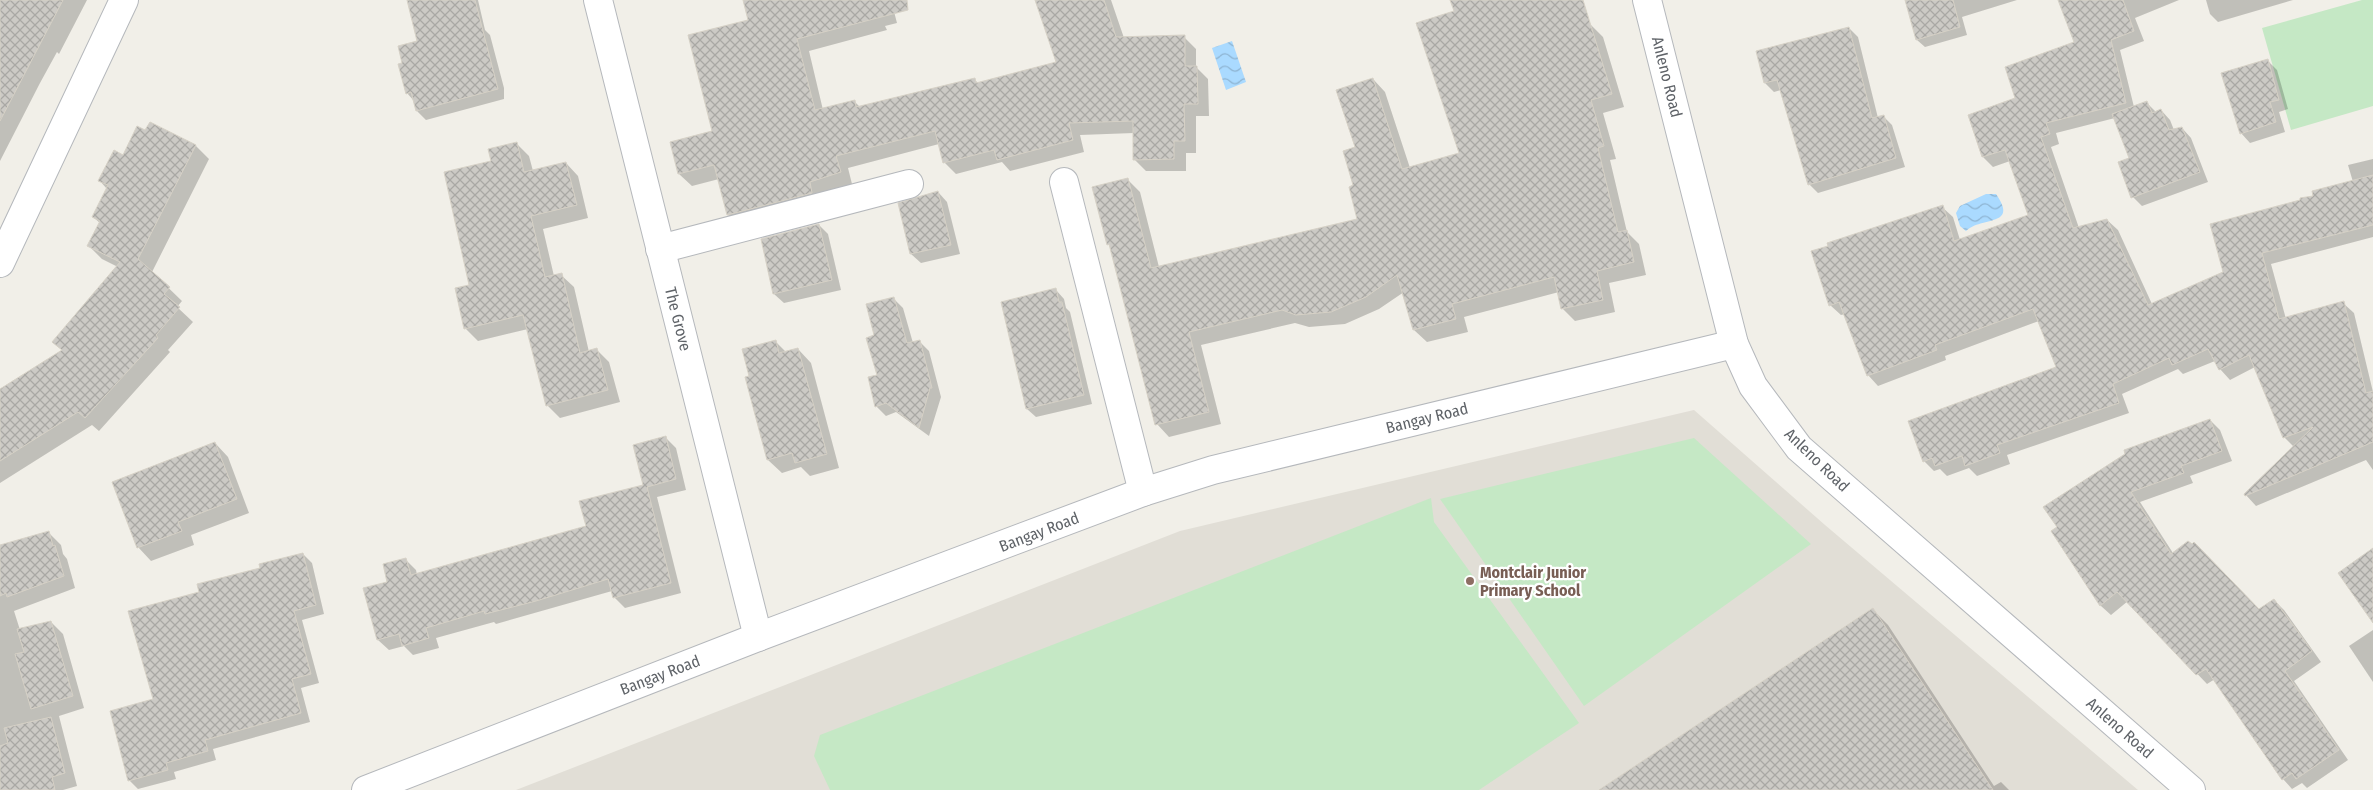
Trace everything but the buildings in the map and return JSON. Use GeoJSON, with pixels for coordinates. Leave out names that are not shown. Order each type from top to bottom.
{"type":"FeatureCollection","features":[{"type":"Feature","properties":{"kind":"street"},"geometry":{"type":"LineString","coordinates":[[0,263],[124,0]]}},
{"type":"Feature","properties":{"kind":"street","name":"The Grove"},"geometry":{"type":"LineString","coordinates":[[598,0],[758,637]]}},
{"type":"Feature","properties":{"kind":"street","name":"Anleno Road"},"geometry":{"type":"LineString","coordinates":[[1647,0],[1734,344],[1754,386],[1799,448],[2191,790]]}},
{"type":"Feature","properties":{"kind":"street"},"geometry":{"type":"LineString","coordinates":[[1064,182],[1143,492]]}},
{"type":"Feature","properties":{"kind":"street"},"geometry":{"type":"LineString","coordinates":[[660,249],[909,184]]}},
{"type":"Feature","properties":{"kind":"street","name":"Bangay Road"},"geometry":{"type":"LineString","coordinates":[[379,788],[758,637],[1143,492],[1213,470],[1734,344]]}},
{"type":"Feature","properties":{"kind":"shaded area","name":"Montclair Junior Primary School"},"geometry":{"type":"Polygon","coordinates":[[[1694,410],[1825,525],[2138,790],[516,790],[1180,531],[1694,410]]]}},
{"type":"Feature","properties":{"kind":"green space"},"geometry":{"type":"Polygon","coordinates":[[[2362,0],[2373,0],[2373,106],[2291,130],[2262,28],[2362,0]]]}},
{"type":"Feature","properties":{"kind":"green space"},"geometry":{"type":"Polygon","coordinates":[[[1694,438],[1811,544],[1584,706],[1440,499],[1694,438]]]}},
{"type":"Feature","properties":{"kind":"green space"},"geometry":{"type":"Polygon","coordinates":[[[1431,498],[1434,522],[1579,723],[1479,790],[830,790],[814,756],[820,735],[1431,498]]]}},
{"type":"Feature","properties":{"kind":"water"},"geometry":{"type":"Polygon","coordinates":[[[1232,41],[1246,82],[1226,90],[1212,48],[1232,41]]]}},
{"type":"Feature","properties":{"kind":"water"},"geometry":{"type":"Polygon","coordinates":[[[1986,194],[1996,194],[2002,204],[2003,212],[2001,216],[1973,226],[1966,231],[1960,226],[1956,213],[1960,206],[1986,194]]]}},
{"type":"Feature","properties":{"kind":"place","name":"Montclair Junior Primary School"},"geometry":{"type":"Point","coordinates":[1470,581]}}]}
